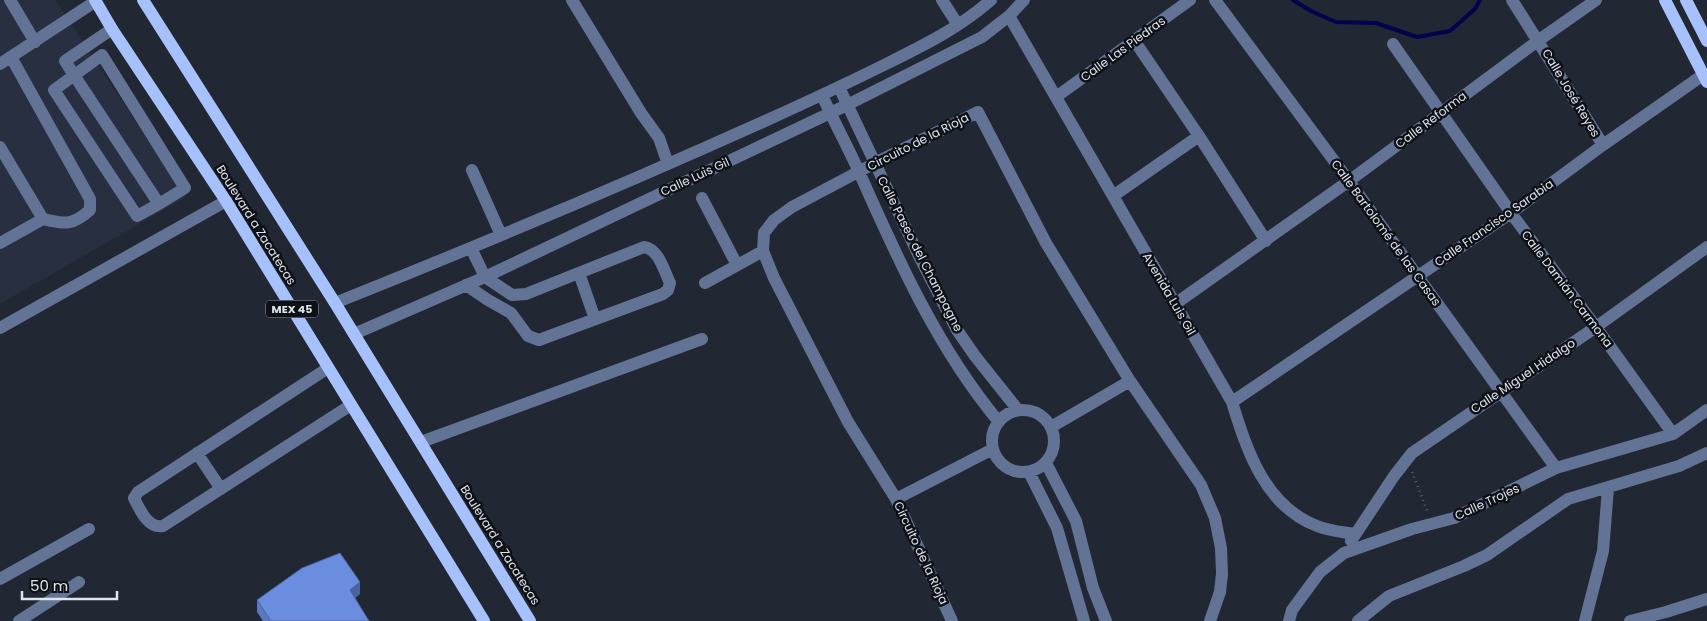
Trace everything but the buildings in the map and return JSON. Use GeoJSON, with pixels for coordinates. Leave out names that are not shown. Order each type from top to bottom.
{"type":"FeatureCollection","features":[{"type":"Feature","properties":{"kind":"main road","name":"Boulevard a Zacatecas"},"geometry":{"type":"LineString","coordinates":[[143,0],[335,303],[530,621]]}},
{"type":"Feature","properties":{"kind":"main road"},"geometry":{"type":"LineString","coordinates":[[1665,0],[1705,78]]}},
{"type":"Feature","properties":{"kind":"main road"},"geometry":{"type":"LineString","coordinates":[[1686,0],[1707,41]]}},
{"type":"Feature","properties":{"kind":"main road","name":"Boulevard a Zacatecas"},"geometry":{"type":"LineString","coordinates":[[95,1],[226,201],[484,621]]}},
{"type":"Feature","properties":{"kind":"street"},"geometry":{"type":"LineString","coordinates":[[10,0],[35,42]]}},
{"type":"Feature","properties":{"kind":"street"},"geometry":{"type":"LineString","coordinates":[[572,0],[641,113],[659,138],[668,164]]}},
{"type":"Feature","properties":{"kind":"street"},"geometry":{"type":"LineString","coordinates":[[942,0],[958,25]]}},
{"type":"Feature","properties":{"kind":"street","name":"Calle Luis Gil"},"geometry":{"type":"LineString","coordinates":[[335,303],[471,248],[668,164],[822,95],[934,40],[971,17],[991,0]]}},
{"type":"Feature","properties":{"kind":"street","name":"Calle Luis Gil"},"geometry":{"type":"LineString","coordinates":[[354,334],[485,277],[847,105],[982,37],[1009,16],[1024,0]]}},
{"type":"Feature","properties":{"kind":"street","name":"Calle Las Piedras"},"geometry":{"type":"LineString","coordinates":[[1056,97],[1190,0]]}},
{"type":"Feature","properties":{"kind":"street","name":"Calle Bartolomé de las Casas"},"geometry":{"type":"LineString","coordinates":[[1215,0],[1349,181],[1556,468]]}},
{"type":"Feature","properties":{"kind":"street","name":"Calle José Reyes"},"geometry":{"type":"LineString","coordinates":[[1512,0],[1539,40],[1603,145]]}},
{"type":"Feature","properties":{"kind":"street","name":"Calle Reforma"},"geometry":{"type":"LineString","coordinates":[[1175,304],[1349,181],[1596,0]]}},
{"type":"Feature","properties":{"kind":"street"},"geometry":{"type":"LineString","coordinates":[[0,243],[43,219],[65,224],[82,218],[90,210],[90,199],[5,60],[95,1]]}},
{"type":"Feature","properties":{"kind":"street","name":"Avenida Luis Gil"},"geometry":{"type":"LineString","coordinates":[[1009,16],[1232,402],[1253,462],[1265,484],[1284,506],[1298,516],[1319,527],[1355,534]]}},
{"type":"Feature","properties":{"kind":"street"},"geometry":{"type":"LineString","coordinates":[[112,29],[65,61],[159,204]]}},
{"type":"Feature","properties":{"kind":"street"},"geometry":{"type":"LineString","coordinates":[[1134,40],[1266,240]]}},
{"type":"Feature","properties":{"kind":"street","name":"Calle Damián Carmona"},"geometry":{"type":"LineString","coordinates":[[1393,44],[1510,213],[1596,327],[1673,434]]}},
{"type":"Feature","properties":{"kind":"street"},"geometry":{"type":"LineString","coordinates":[[102,55],[185,188],[159,204],[137,216],[54,90],[102,55]]}},
{"type":"Feature","properties":{"kind":"street","name":"Calle Francisco Sarabia"},"geometry":{"type":"LineString","coordinates":[[1232,402],[1510,213],[1603,145],[1705,78]]}},
{"type":"Feature","properties":{"kind":"street","name":"Calle Paseo del Champagne"},"geometry":{"type":"LineString","coordinates":[[839,87],[919,256],[957,330],[1018,410]]}},
{"type":"Feature","properties":{"kind":"street","name":"Calle Paseo del Champagne"},"geometry":{"type":"LineString","coordinates":[[822,95],[859,172],[887,237],[916,294],[962,372],[999,422]]}},
{"type":"Feature","properties":{"kind":"street","name":"Circuito de la Rioja"},"geometry":{"type":"LineString","coordinates":[[952,621],[896,499],[848,422],[774,278],[763,251],[764,232],[774,220],[792,207],[978,112],[1046,243],[1130,380],[1201,485],[1216,518],[1221,548],[1222,574],[1220,592],[1210,621]]}},
{"type":"Feature","properties":{"kind":"street"},"geometry":{"type":"LineString","coordinates":[[1113,196],[1199,136]]}},
{"type":"Feature","properties":{"kind":"street"},"geometry":{"type":"LineString","coordinates":[[0,147],[43,219]]}},
{"type":"Feature","properties":{"kind":"street"},"geometry":{"type":"LineString","coordinates":[[472,170],[501,235]]}},
{"type":"Feature","properties":{"kind":"street"},"geometry":{"type":"LineString","coordinates":[[702,198],[737,265]]}},
{"type":"Feature","properties":{"kind":"street"},"geometry":{"type":"LineString","coordinates":[[0,328],[226,201]]}},
{"type":"Feature","properties":{"kind":"street"},"geometry":{"type":"LineString","coordinates":[[466,285],[511,313],[528,336],[539,340],[663,294],[668,290],[670,283],[655,252],[651,248],[644,247],[526,294],[512,295],[485,277],[471,248]]}},
{"type":"Feature","properties":{"kind":"street","name":"Calle Miguel Hidalgo"},"geometry":{"type":"LineString","coordinates":[[1344,554],[1355,534],[1394,476],[1412,453],[1596,327],[1707,247]]}},
{"type":"Feature","properties":{"kind":"street"},"geometry":{"type":"LineString","coordinates":[[705,283],[763,251]]}},
{"type":"Feature","properties":{"kind":"street"},"geometry":{"type":"LineString","coordinates":[[579,273],[595,319]]}},
{"type":"Feature","properties":{"kind":"street"},"geometry":{"type":"LineString","coordinates":[[421,442],[702,340]]}},
{"type":"Feature","properties":{"kind":"street"},"geometry":{"type":"LineString","coordinates":[[328,368],[138,492],[134,498],[138,507],[152,526],[163,526],[351,405]]}},
{"type":"Feature","properties":{"kind":"street"},"geometry":{"type":"LineString","coordinates":[[1052,427],[1130,380]]}},
{"type":"Feature","properties":{"kind":"street"},"geometry":{"type":"LineString","coordinates":[[1018,410],[1038,413],[1052,427],[1054,436],[1054,446],[1046,463],[1038,469],[1029,472],[1011,470],[997,458],[993,449],[994,430],[999,422],[1004,416],[1018,410]]}},
{"type":"Feature","properties":{"kind":"street","name":"Calle Trojes"},"geometry":{"type":"LineString","coordinates":[[1289,621],[1292,610],[1320,572],[1344,554],[1412,529],[1454,518],[1556,468],[1673,434],[1707,410]]}},
{"type":"Feature","properties":{"kind":"street"},"geometry":{"type":"LineString","coordinates":[[896,499],[993,449]]}},
{"type":"Feature","properties":{"kind":"street"},"geometry":{"type":"LineString","coordinates":[[1358,621],[1389,596],[1487,555],[1568,499],[1679,466],[1707,452]]}},
{"type":"Feature","properties":{"kind":"street"},"geometry":{"type":"LineString","coordinates":[[197,453],[220,489]]}},
{"type":"Feature","properties":{"kind":"street"},"geometry":{"type":"LineString","coordinates":[[1046,463],[1076,520],[1093,588],[1106,621]]}},
{"type":"Feature","properties":{"kind":"street"},"geometry":{"type":"LineString","coordinates":[[1029,472],[1057,528],[1084,621]]}},
{"type":"Feature","properties":{"kind":"street"},"geometry":{"type":"LineString","coordinates":[[1585,621],[1603,551],[1608,488]]}},
{"type":"Feature","properties":{"kind":"street"},"geometry":{"type":"LineString","coordinates":[[0,579],[89,529]]}},
{"type":"Feature","properties":{"kind":"street"},"geometry":{"type":"LineString","coordinates":[[19,621],[79,582]]}},
{"type":"Feature","properties":{"kind":"street"},"geometry":{"type":"LineString","coordinates":[[1630,621],[1707,599]]}},
{"type":"Feature","properties":{"kind":"path"},"geometry":{"type":"LineString","coordinates":[[1412,453],[1412,474],[1433,525]]}},
{"type":"Feature","properties":{"kind":"shaded area"},"geometry":{"type":"Polygon","coordinates":[[[0,0],[55,0],[186,197],[0,304],[0,0]]]}},
{"type":"Feature","properties":{"kind":"waterway"},"geometry":{"type":"LineString","coordinates":[[1293,0],[1311,11],[1336,22],[1376,23],[1417,37],[1450,31],[1475,9],[1480,0]]}}]}
